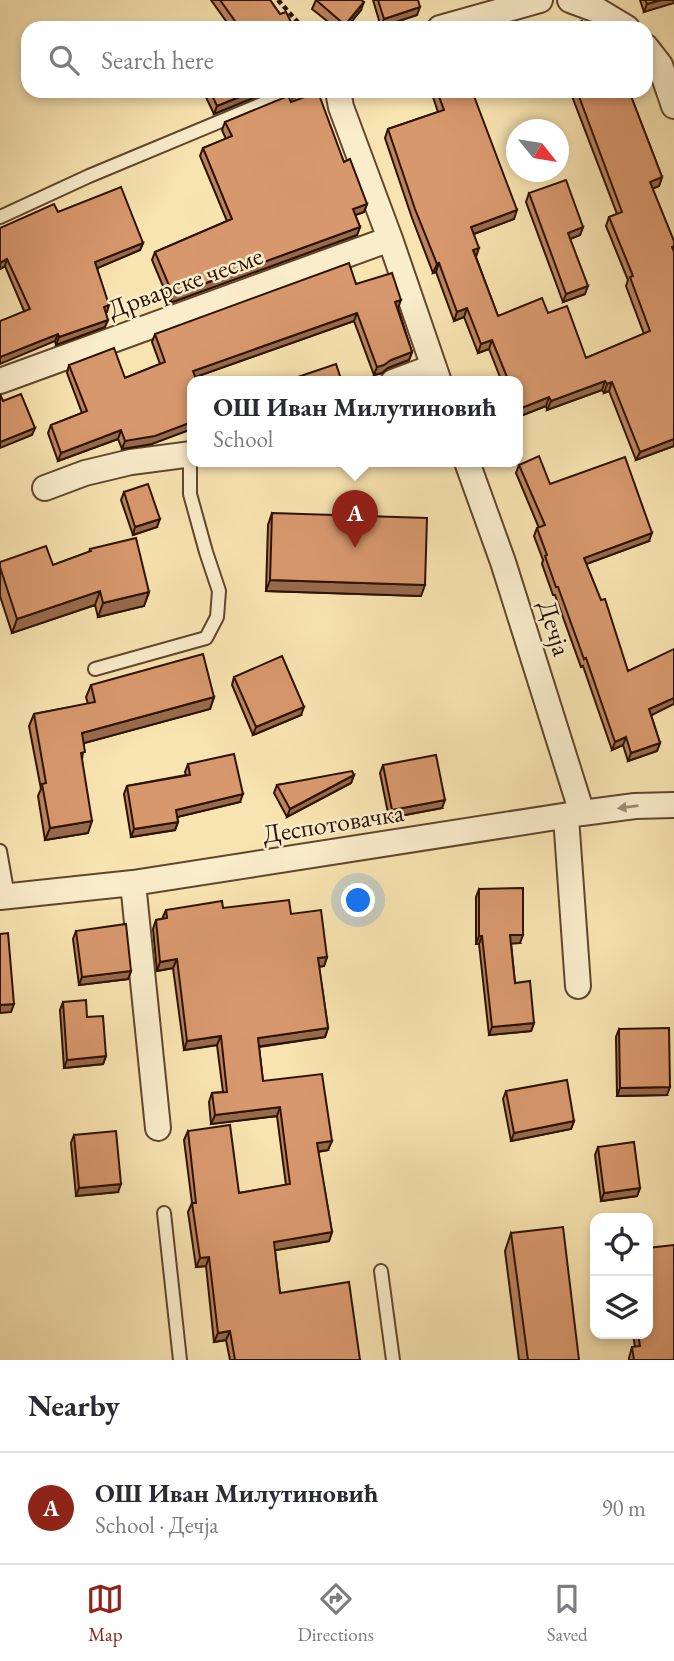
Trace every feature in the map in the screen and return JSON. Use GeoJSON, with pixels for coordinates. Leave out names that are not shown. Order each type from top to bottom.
{"type":"FeatureCollection","features":[{"type":"Feature","properties":{"kind":"street"},"geometry":{"type":"LineString","coordinates":[[465,21],[540,0]]}},
{"type":"Feature","properties":{"kind":"street"},"geometry":{"type":"LineString","coordinates":[[570,0],[597,10],[615,21]]}},
{"type":"Feature","properties":{"kind":"street"},"geometry":{"type":"LineString","coordinates":[[660,58],[674,106]]}},
{"type":"Feature","properties":{"kind":"street"},"geometry":{"type":"LineString","coordinates":[[339,98],[436,374]]}},
{"type":"Feature","properties":{"kind":"street","name":"Дрварске чесме"},"geometry":{"type":"LineString","coordinates":[[0,382],[390,239]]}},
{"type":"Feature","properties":{"kind":"street"},"geometry":{"type":"LineString","coordinates":[[45,488],[85,473],[131,462],[187,454]]}},
{"type":"Feature","properties":{"kind":"street","name":"Дечја"},"geometry":{"type":"LineString","coordinates":[[469,467],[503,562],[574,815],[579,986]]}},
{"type":"Feature","properties":{"kind":"street","name":"Деспотовачка"},"geometry":{"type":"LineString","coordinates":[[4,897],[133,883],[635,806],[674,805]]}},
{"type":"Feature","properties":{"kind":"street"},"geometry":{"type":"LineString","coordinates":[[133,883],[158,1128]]}},
{"type":"Feature","properties":{"kind":"lane"},"geometry":{"type":"LineString","coordinates":[[0,217],[89,176],[276,98]]}},
{"type":"Feature","properties":{"kind":"lane"},"geometry":{"type":"LineString","coordinates":[[95,669],[206,638],[217,617],[219,591],[190,494],[191,467]]}},
{"type":"Feature","properties":{"kind":"lane"},"geometry":{"type":"LineString","coordinates":[[0,850],[4,897]]}},
{"type":"Feature","properties":{"kind":"lane"},"geometry":{"type":"LineString","coordinates":[[164,1213],[180,1360]]}},
{"type":"Feature","properties":{"kind":"lane"},"geometry":{"type":"LineString","coordinates":[[381,1271],[393,1360]]}},
{"type":"Feature","properties":{"kind":"path"},"geometry":{"type":"LineString","coordinates":[[278,0],[297,21]]}},
{"type":"Feature","properties":{"kind":"building"},"geometry":{"type":"Polygon","coordinates":[[[220,0],[270,0],[280,14],[286,12],[290,21],[235,21],[220,0]]]}},
{"type":"Feature","properties":{"kind":"building"},"geometry":{"type":"Polygon","coordinates":[[[316,0],[364,2],[348,21],[340,21],[316,0]]]}},
{"type":"Feature","properties":{"kind":"building"},"geometry":{"type":"Polygon","coordinates":[[[378,0],[418,0],[420,7],[384,19],[378,0]]]}},
{"type":"Feature","properties":{"kind":"building"},"geometry":{"type":"Polygon","coordinates":[[[645,0],[661,0],[647,4],[645,0]]]}},
{"type":"Feature","properties":{"kind":"building"},"geometry":{"type":"Polygon","coordinates":[[[213,98],[237,98],[217,106],[213,98]]]}},
{"type":"Feature","properties":{"kind":"building"},"geometry":{"type":"Polygon","coordinates":[[[283,98],[289,98],[291,102],[302,98],[320,98],[344,162],[350,159],[367,204],[353,209],[360,227],[173,295],[155,252],[232,219],[203,148],[232,136],[225,122],[283,98]]]}},
{"type":"Feature","properties":{"kind":"building"},"geometry":{"type":"Polygon","coordinates":[[[440,98],[475,98],[517,210],[471,227],[479,248],[473,250],[498,316],[542,298],[548,313],[567,306],[586,358],[650,331],[630,277],[633,276],[609,217],[622,212],[580,98],[632,98],[662,177],[650,182],[674,241],[674,439],[640,452],[612,382],[607,384],[605,381],[551,401],[549,397],[523,407],[523,376],[507,376],[492,340],[481,344],[467,308],[457,312],[415,209],[388,129],[444,110],[440,98]]]}},
{"type":"Feature","properties":{"kind":"building"},"geometry":{"type":"Polygon","coordinates":[[[567,182],[583,227],[568,233],[588,286],[566,294],[529,193],[567,182]]]}},
{"type":"Feature","properties":{"kind":"building"},"geometry":{"type":"Polygon","coordinates":[[[121,187],[143,243],[95,262],[109,305],[104,307],[108,320],[59,337],[58,334],[0,357],[0,321],[30,309],[7,259],[0,263],[0,228],[54,204],[58,212],[121,187]]]}},
{"type":"Feature","properties":{"kind":"building"},"geometry":{"type":"Polygon","coordinates":[[[349,263],[356,284],[392,273],[401,300],[395,302],[412,352],[377,367],[357,313],[193,371],[195,376],[187,376],[187,424],[155,436],[125,441],[121,430],[61,453],[51,425],[87,411],[69,365],[114,348],[125,378],[165,362],[155,334],[349,263]]]}},
{"type":"Feature","properties":{"kind":"building"},"geometry":{"type":"Polygon","coordinates":[[[336,364],[340,376],[301,376],[336,364]]]}},
{"type":"Feature","properties":{"kind":"building"},"geometry":{"type":"Polygon","coordinates":[[[0,394],[3,401],[21,394],[35,428],[0,442],[0,394]]]}},
{"type":"Feature","properties":{"kind":"building"},"geometry":{"type":"Polygon","coordinates":[[[539,456],[550,484],[625,457],[652,533],[584,558],[601,600],[605,599],[628,671],[674,649],[674,698],[649,709],[660,743],[631,753],[626,737],[615,742],[586,658],[584,659],[545,556],[547,555],[537,528],[545,525],[520,467],[523,467],[523,463],[539,456]]]}},
{"type":"Feature","properties":{"kind":"building"},"geometry":{"type":"Polygon","coordinates":[[[148,484],[160,519],[135,527],[124,492],[148,484]]]}},
{"type":"Feature","properties":{"kind":"building"},"geometry":{"type":"Polygon","coordinates":[[[272,513],[427,518],[425,585],[270,580],[272,513]]]}},
{"type":"Feature","properties":{"kind":"building"},"geometry":{"type":"Polygon","coordinates":[[[136,538],[149,592],[103,603],[100,591],[17,619],[0,562],[46,546],[53,565],[91,551],[90,549],[136,538]]]}},
{"type":"Feature","properties":{"kind":"building"},"geometry":{"type":"Polygon","coordinates":[[[203,654],[214,697],[82,733],[85,752],[81,753],[92,821],[50,828],[42,784],[46,783],[34,714],[95,702],[91,685],[203,654]]]}},
{"type":"Feature","properties":{"kind":"building"},"geometry":{"type":"Polygon","coordinates":[[[282,656],[304,707],[256,727],[234,677],[282,656]]]}},
{"type":"Feature","properties":{"kind":"building"},"geometry":{"type":"Polygon","coordinates":[[[234,754],[243,794],[176,810],[178,822],[134,829],[127,786],[190,775],[188,764],[234,754]]]}},
{"type":"Feature","properties":{"kind":"building"},"geometry":{"type":"Polygon","coordinates":[[[436,755],[445,800],[392,810],[383,765],[436,755]]]}},
{"type":"Feature","properties":{"kind":"building"},"geometry":{"type":"Polygon","coordinates":[[[352,771],[354,775],[290,809],[277,785],[352,771]]]}},
{"type":"Feature","properties":{"kind":"building"},"geometry":{"type":"Polygon","coordinates":[[[523,888],[523,935],[510,935],[515,983],[530,981],[534,1023],[492,1027],[482,936],[479,936],[479,889],[523,888]]]}},
{"type":"Feature","properties":{"kind":"building"},"geometry":{"type":"Polygon","coordinates":[[[289,900],[291,914],[321,910],[327,957],[318,958],[328,1028],[258,1038],[263,1081],[322,1074],[332,1141],[317,1143],[332,1232],[274,1242],[280,1293],[349,1282],[360,1360],[235,1360],[230,1331],[218,1333],[209,1257],[200,1258],[192,1203],[196,1203],[188,1131],[230,1125],[239,1193],[290,1184],[280,1107],[215,1115],[212,1093],[227,1092],[221,1036],[187,1041],[177,959],[160,962],[156,920],[167,918],[166,910],[222,901],[223,908],[289,900]]]}},
{"type":"Feature","properties":{"kind":"building"},"geometry":{"type":"Polygon","coordinates":[[[126,924],[131,971],[82,977],[76,931],[126,924]]]}},
{"type":"Feature","properties":{"kind":"building"},"geometry":{"type":"Polygon","coordinates":[[[8,933],[14,1004],[0,1005],[0,934],[8,933]]]}},
{"type":"Feature","properties":{"kind":"building"},"geometry":{"type":"Polygon","coordinates":[[[86,1000],[87,1017],[103,1016],[106,1056],[67,1060],[63,1002],[86,1000]]]}},
{"type":"Feature","properties":{"kind":"building"},"geometry":{"type":"Polygon","coordinates":[[[669,1028],[670,1087],[620,1088],[619,1029],[669,1028]]]}},
{"type":"Feature","properties":{"kind":"building"},"geometry":{"type":"Polygon","coordinates":[[[567,1080],[574,1121],[514,1133],[506,1091],[567,1080]]]}},
{"type":"Feature","properties":{"kind":"building"},"geometry":{"type":"Polygon","coordinates":[[[116,1131],[121,1184],[79,1188],[74,1135],[116,1131]]]}},
{"type":"Feature","properties":{"kind":"building"},"geometry":{"type":"Polygon","coordinates":[[[634,1142],[640,1188],[604,1193],[598,1147],[634,1142]]]}},
{"type":"Feature","properties":{"kind":"building"},"geometry":{"type":"Polygon","coordinates":[[[563,1227],[579,1360],[528,1360],[511,1233],[563,1227]]]}},
{"type":"Feature","properties":{"kind":"building"},"geometry":{"type":"Polygon","coordinates":[[[674,1245],[674,1360],[634,1360],[632,1347],[640,1346],[639,1339],[653,1339],[653,1247],[674,1245]]]}},
{"type":"Feature","properties":{"kind":"place","name":"ОШ Иван Милутиновић"},"geometry":{"type":"Point","coordinates":[355,548]}}]}
